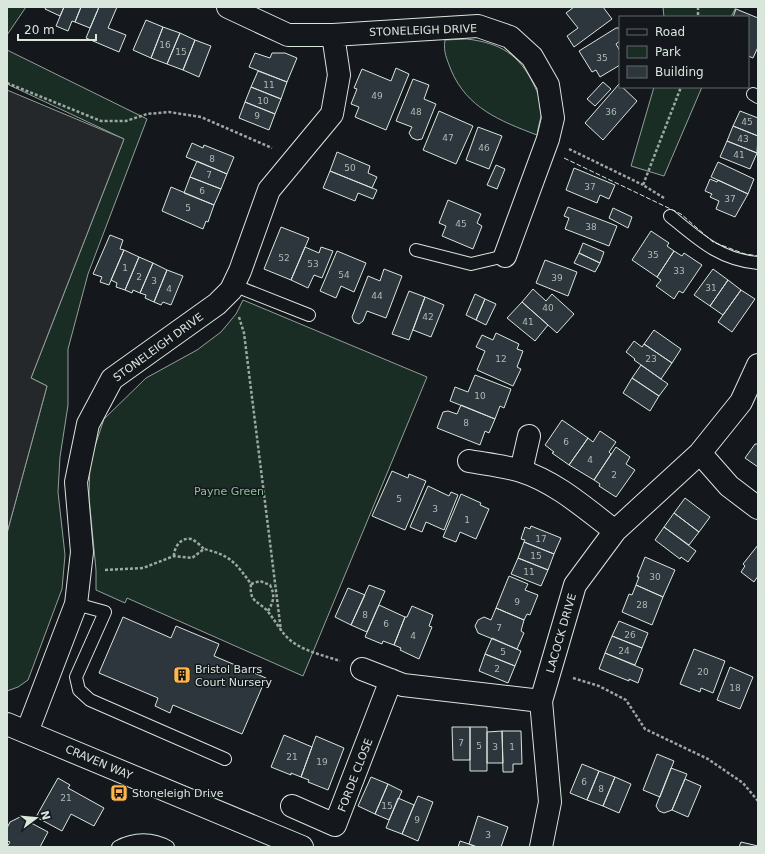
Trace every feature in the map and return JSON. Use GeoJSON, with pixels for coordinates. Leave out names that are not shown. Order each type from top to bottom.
{"type":"FeatureCollection","features":[{"type":"Feature","properties":{"kind":"street","name":"STONELEIGH DRIVE"},"geometry":{"type":"LineString","coordinates":[[228,7],[288,35],[333,35],[478,26],[510,37],[532,58],[548,85],[553,118],[548,139],[505,256]]}},
{"type":"Feature","properties":{"kind":"street","name":"STONELEIGH DRIVE"},"geometry":{"type":"LineString","coordinates":[[27,732],[76,604],[82,552],[76,482],[88,424],[112,379],[217,304],[232,287],[269,190],[294,157],[332,114],[339,74],[333,35]]}},
{"type":"Feature","properties":{"kind":"street","name":"LACOCK DRIVE"},"geometry":{"type":"LineString","coordinates":[[541,847],[550,802],[541,701],[575,586],[615,531],[700,453],[741,402],[758,365]]}},
{"type":"Feature","properties":{"kind":"street"},"geometry":{"type":"LineString","coordinates":[[520,471],[529,436]]}},
{"type":"Feature","properties":{"kind":"street"},"geometry":{"type":"LineString","coordinates":[[700,453],[729,486],[758,508]]}},
{"type":"Feature","properties":{"kind":"street"},"geometry":{"type":"LineString","coordinates":[[469,461],[520,471],[537,477],[574,500],[615,531]]}},
{"type":"Feature","properties":{"kind":"street"},"geometry":{"type":"LineString","coordinates":[[362,670],[403,685],[541,701]]}},
{"type":"Feature","properties":{"kind":"street","name":"FORDE CLOSE"},"geometry":{"type":"LineString","coordinates":[[292,806],[335,825],[391,680]]}},
{"type":"Feature","properties":{"kind":"street","name":"CRAVEN WAY"},"geometry":{"type":"LineString","coordinates":[[7,724],[302,847]]}},
{"type":"Feature","properties":{"kind":"lane"},"geometry":{"type":"LineString","coordinates":[[670,216],[708,247],[728,257],[758,263]]}},
{"type":"Feature","properties":{"kind":"lane"},"geometry":{"type":"LineString","coordinates":[[416,250],[471,264],[505,256]]}},
{"type":"Feature","properties":{"kind":"lane"},"geometry":{"type":"LineString","coordinates":[[232,287],[309,315]]}},
{"type":"Feature","properties":{"kind":"lane"},"geometry":{"type":"LineString","coordinates":[[76,604],[104,612],[76,677],[79,690],[90,700],[225,760]]}},
{"type":"Feature","properties":{"kind":"lane"},"geometry":{"type":"LineString","coordinates":[[118,847],[141,840],[159,841],[168,847]]}},
{"type":"Feature","properties":{"kind":"path"},"geometry":{"type":"LineString","coordinates":[[7,83],[101,121],[126,121],[147,114],[169,112],[201,117],[294,157]]}},
{"type":"Feature","properties":{"kind":"path"},"geometry":{"type":"LineString","coordinates":[[643,185],[681,88]]}},
{"type":"Feature","properties":{"kind":"path"},"geometry":{"type":"LineString","coordinates":[[548,139],[643,185],[667,199]]}},
{"type":"Feature","properties":{"kind":"path"},"geometry":{"type":"LineString","coordinates":[[232,287],[244,333],[282,631]]}},
{"type":"Feature","properties":{"kind":"path"},"geometry":{"type":"LineString","coordinates":[[174,556],[174,551],[179,542],[185,539],[192,540],[204,550],[220,553],[236,564],[251,584],[250,594],[256,604],[268,611],[282,631],[294,643],[362,670]]}},
{"type":"Feature","properties":{"kind":"path"},"geometry":{"type":"LineString","coordinates":[[80,568],[114,570],[143,568],[174,556],[192,558],[204,550]]}},
{"type":"Feature","properties":{"kind":"path"},"geometry":{"type":"LineString","coordinates":[[251,584],[260,581],[270,585],[274,594],[268,611]]}},
{"type":"Feature","properties":{"kind":"path"},"geometry":{"type":"LineString","coordinates":[[550,671],[599,686],[626,700],[645,729],[708,759],[743,783],[758,801]]}},
{"type":"Feature","properties":{"kind":"green space"},"geometry":{"type":"Polygon","coordinates":[[[7,7],[26,7],[7,35],[7,7]]]}},
{"type":"Feature","properties":{"kind":"green space"},"geometry":{"type":"Polygon","coordinates":[[[663,7],[736,7],[732,16],[664,16],[663,7]]]}},
{"type":"Feature","properties":{"kind":"green space"},"geometry":{"type":"Polygon","coordinates":[[[467,39],[499,47],[522,65],[534,85],[541,102],[542,111],[537,135],[486,112],[475,104],[466,94],[451,70],[446,55],[445,40],[467,39]]]}},
{"type":"Feature","properties":{"kind":"green space"},"geometry":{"type":"Polygon","coordinates":[[[7,50],[147,119],[88,274],[68,349],[68,405],[60,457],[58,492],[65,555],[62,589],[28,680],[18,687],[7,691],[7,533],[47,386],[31,378],[124,139],[7,84],[7,50]]]}},
{"type":"Feature","properties":{"kind":"green space"},"geometry":{"type":"Polygon","coordinates":[[[654,88],[702,88],[664,176],[631,166],[654,88]]]}},
{"type":"Feature","properties":{"kind":"green space","name":"Payne Green"},"geometry":{"type":"Polygon","coordinates":[[[243,300],[427,377],[303,676],[127,598],[125,603],[96,590],[96,570],[89,497],[90,461],[104,419],[146,378],[197,350],[221,332],[236,314],[243,300]]]}},
{"type":"Feature","properties":{"kind":"shaded area"},"geometry":{"type":"Polygon","coordinates":[[[7,90],[124,139],[31,378],[47,386],[7,533],[7,90]]]}},
{"type":"Feature","properties":{"kind":"building"},"geometry":{"type":"Polygon","coordinates":[[[46,7],[64,7],[60,16],[45,9],[46,7]]]}},
{"type":"Feature","properties":{"kind":"building"},"geometry":{"type":"Polygon","coordinates":[[[64,7],[81,7],[75,22],[72,21],[68,31],[56,26],[64,7]]]}},
{"type":"Feature","properties":{"kind":"building"},"geometry":{"type":"Polygon","coordinates":[[[81,7],[99,7],[90,28],[75,22],[81,7]]]}},
{"type":"Feature","properties":{"kind":"building"},"geometry":{"type":"Polygon","coordinates":[[[99,7],[117,7],[108,28],[126,35],[119,52],[86,38],[99,7]]]}},
{"type":"Feature","properties":{"kind":"building"},"geometry":{"type":"Polygon","coordinates":[[[574,7],[603,7],[612,19],[574,47],[567,36],[578,28],[566,13],[574,7]]]}},
{"type":"Feature","properties":{"kind":"building"},"geometry":{"type":"Polygon","coordinates":[[[736,9],[758,18],[758,47],[753,58],[749,56],[749,16],[733,16],[736,9]]]}},
{"type":"Feature","properties":{"kind":"building"},"geometry":{"type":"Polygon","coordinates":[[[146,20],[163,27],[151,58],[133,50],[146,20]]]}},
{"type":"Feature","properties":{"kind":"building"},"geometry":{"type":"Polygon","coordinates":[[[163,27],[180,33],[167,64],[151,58],[163,27]]]}},
{"type":"Feature","properties":{"kind":"building"},"geometry":{"type":"Polygon","coordinates":[[[616,28],[619,28],[619,42],[616,44],[619,49],[619,66],[600,77],[596,70],[592,72],[579,51],[616,28]]]}},
{"type":"Feature","properties":{"kind":"building"},"geometry":{"type":"Polygon","coordinates":[[[180,33],[195,40],[183,70],[167,64],[180,33]]]}},
{"type":"Feature","properties":{"kind":"building"},"geometry":{"type":"Polygon","coordinates":[[[195,40],[211,46],[199,77],[183,70],[195,40]]]}},
{"type":"Feature","properties":{"kind":"building"},"geometry":{"type":"Polygon","coordinates":[[[255,53],[270,58],[272,53],[285,53],[297,58],[287,82],[249,67],[255,53]]]}},
{"type":"Feature","properties":{"kind":"building"},"geometry":{"type":"Polygon","coordinates":[[[396,68],[409,74],[386,130],[355,117],[359,107],[351,104],[357,89],[354,88],[362,69],[391,81],[396,68]]]}},
{"type":"Feature","properties":{"kind":"building"},"geometry":{"type":"Polygon","coordinates":[[[258,71],[287,82],[281,99],[251,87],[258,71]]]}},
{"type":"Feature","properties":{"kind":"building"},"geometry":{"type":"Polygon","coordinates":[[[413,79],[429,85],[424,99],[436,104],[422,139],[417,140],[412,138],[409,133],[412,127],[396,121],[413,79]]]}},
{"type":"Feature","properties":{"kind":"building"},"geometry":{"type":"Polygon","coordinates":[[[603,82],[611,89],[595,106],[587,99],[603,82]]]}},
{"type":"Feature","properties":{"kind":"building"},"geometry":{"type":"Polygon","coordinates":[[[619,84],[619,88],[623,88],[637,101],[603,140],[585,123],[619,84]]]}},
{"type":"Feature","properties":{"kind":"building"},"geometry":{"type":"Polygon","coordinates":[[[251,87],[281,99],[275,114],[245,102],[251,87]]]}},
{"type":"Feature","properties":{"kind":"building"},"geometry":{"type":"Polygon","coordinates":[[[245,102],[275,114],[269,130],[239,118],[245,102]]]}},
{"type":"Feature","properties":{"kind":"building"},"geometry":{"type":"Polygon","coordinates":[[[439,111],[473,126],[456,164],[423,150],[439,111]]]}},
{"type":"Feature","properties":{"kind":"building"},"geometry":{"type":"Polygon","coordinates":[[[740,111],[758,118],[758,136],[733,126],[740,111]]]}},
{"type":"Feature","properties":{"kind":"building"},"geometry":{"type":"Polygon","coordinates":[[[733,126],[758,136],[757,153],[727,141],[733,126]]]}},
{"type":"Feature","properties":{"kind":"building"},"geometry":{"type":"Polygon","coordinates":[[[478,127],[502,136],[489,169],[466,160],[478,127]]]}},
{"type":"Feature","properties":{"kind":"building"},"geometry":{"type":"Polygon","coordinates":[[[727,141],[757,153],[750,169],[720,157],[727,141]]]}},
{"type":"Feature","properties":{"kind":"building"},"geometry":{"type":"Polygon","coordinates":[[[192,143],[203,148],[204,145],[234,157],[227,174],[186,157],[192,143]]]}},
{"type":"Feature","properties":{"kind":"building"},"geometry":{"type":"Polygon","coordinates":[[[337,152],[370,166],[368,173],[377,177],[372,188],[330,171],[337,152]]]}},
{"type":"Feature","properties":{"kind":"building"},"geometry":{"type":"Polygon","coordinates":[[[197,161],[227,174],[221,189],[190,177],[197,161]]]}},
{"type":"Feature","properties":{"kind":"building"},"geometry":{"type":"Polygon","coordinates":[[[718,162],[754,179],[748,194],[711,177],[718,162]]]}},
{"type":"Feature","properties":{"kind":"building"},"geometry":{"type":"Polygon","coordinates":[[[496,165],[505,169],[497,189],[487,185],[496,165]]]}},
{"type":"Feature","properties":{"kind":"building"},"geometry":{"type":"Polygon","coordinates":[[[574,168],[615,185],[609,199],[600,195],[597,203],[566,190],[574,168]]]}},
{"type":"Feature","properties":{"kind":"building"},"geometry":{"type":"Polygon","coordinates":[[[330,171],[377,190],[373,199],[358,193],[355,201],[323,188],[330,171]]]}},
{"type":"Feature","properties":{"kind":"building"},"geometry":{"type":"Polygon","coordinates":[[[190,177],[221,189],[214,205],[184,193],[190,177]]]}},
{"type":"Feature","properties":{"kind":"building"},"geometry":{"type":"Polygon","coordinates":[[[710,179],[717,182],[718,180],[748,194],[735,217],[716,209],[719,201],[710,197],[712,194],[705,191],[710,179]]]}},
{"type":"Feature","properties":{"kind":"building"},"geometry":{"type":"Polygon","coordinates":[[[171,187],[214,205],[208,222],[206,221],[203,229],[162,211],[171,187]]]}},
{"type":"Feature","properties":{"kind":"building"},"geometry":{"type":"Polygon","coordinates":[[[448,200],[481,214],[477,223],[482,226],[473,249],[442,236],[446,226],[439,223],[448,200]]]}},
{"type":"Feature","properties":{"kind":"building"},"geometry":{"type":"Polygon","coordinates":[[[568,207],[617,226],[609,246],[565,229],[569,218],[564,216],[568,207]]]}},
{"type":"Feature","properties":{"kind":"building"},"geometry":{"type":"Polygon","coordinates":[[[613,208],[632,217],[628,228],[609,218],[613,208]]]}},
{"type":"Feature","properties":{"kind":"building"},"geometry":{"type":"Polygon","coordinates":[[[281,227],[309,238],[291,280],[264,269],[281,227]]]}},
{"type":"Feature","properties":{"kind":"building"},"geometry":{"type":"Polygon","coordinates":[[[651,231],[669,243],[667,246],[674,251],[657,277],[632,260],[651,231]]]}},
{"type":"Feature","properties":{"kind":"building"},"geometry":{"type":"Polygon","coordinates":[[[110,235],[123,240],[120,249],[124,250],[109,285],[100,282],[102,277],[93,274],[110,235]]]}},
{"type":"Feature","properties":{"kind":"building"},"geometry":{"type":"Polygon","coordinates":[[[583,243],[604,252],[600,263],[579,253],[583,243]]]}},
{"type":"Feature","properties":{"kind":"building"},"geometry":{"type":"Polygon","coordinates":[[[305,247],[319,253],[321,247],[333,251],[322,278],[314,275],[308,288],[291,280],[305,247]]]}},
{"type":"Feature","properties":{"kind":"building"},"geometry":{"type":"Polygon","coordinates":[[[124,250],[139,257],[125,290],[116,287],[117,283],[111,280],[124,250]]]}},
{"type":"Feature","properties":{"kind":"building"},"geometry":{"type":"Polygon","coordinates":[[[337,251],[366,263],[354,292],[341,286],[336,298],[320,291],[337,251]]]}},
{"type":"Feature","properties":{"kind":"building"},"geometry":{"type":"Polygon","coordinates":[[[674,251],[682,256],[684,253],[702,265],[683,293],[679,291],[674,299],[656,286],[661,280],[657,277],[674,251]]]}},
{"type":"Feature","properties":{"kind":"building"},"geometry":{"type":"Polygon","coordinates":[[[579,253],[600,263],[595,272],[574,263],[579,253]]]}},
{"type":"Feature","properties":{"kind":"building"},"geometry":{"type":"Polygon","coordinates":[[[139,257],[153,263],[140,293],[133,290],[132,293],[125,290],[139,257]]]}},
{"type":"Feature","properties":{"kind":"building"},"geometry":{"type":"Polygon","coordinates":[[[545,260],[577,272],[568,296],[536,283],[545,260]]]}},
{"type":"Feature","properties":{"kind":"building"},"geometry":{"type":"Polygon","coordinates":[[[153,263],[167,270],[154,302],[145,298],[146,295],[140,293],[153,263]]]}},
{"type":"Feature","properties":{"kind":"building"},"geometry":{"type":"Polygon","coordinates":[[[384,269],[402,276],[386,318],[367,311],[363,321],[359,324],[354,322],[352,317],[368,276],[380,281],[384,269]]]}},
{"type":"Feature","properties":{"kind":"building"},"geometry":{"type":"Polygon","coordinates":[[[713,269],[728,280],[710,306],[694,295],[713,269]]]}},
{"type":"Feature","properties":{"kind":"building"},"geometry":{"type":"Polygon","coordinates":[[[167,270],[183,276],[171,305],[163,302],[161,305],[154,302],[167,270]]]}},
{"type":"Feature","properties":{"kind":"building"},"geometry":{"type":"Polygon","coordinates":[[[728,280],[741,290],[723,315],[710,306],[728,280]]]}},
{"type":"Feature","properties":{"kind":"building"},"geometry":{"type":"Polygon","coordinates":[[[533,289],[546,301],[552,294],[574,314],[557,333],[522,302],[533,289]]]}},
{"type":"Feature","properties":{"kind":"building"},"geometry":{"type":"Polygon","coordinates":[[[741,290],[755,299],[732,332],[718,322],[741,290]]]}},
{"type":"Feature","properties":{"kind":"building"},"geometry":{"type":"Polygon","coordinates":[[[409,291],[425,297],[409,340],[392,334],[409,291]]]}},
{"type":"Feature","properties":{"kind":"building"},"geometry":{"type":"Polygon","coordinates":[[[475,294],[485,299],[476,320],[466,315],[475,294]]]}},
{"type":"Feature","properties":{"kind":"building"},"geometry":{"type":"Polygon","coordinates":[[[425,297],[444,305],[431,337],[413,330],[425,297]]]}},
{"type":"Feature","properties":{"kind":"building"},"geometry":{"type":"Polygon","coordinates":[[[485,299],[496,304],[486,325],[476,320],[485,299]]]}},
{"type":"Feature","properties":{"kind":"building"},"geometry":{"type":"Polygon","coordinates":[[[522,302],[548,325],[535,341],[507,318],[522,302]]]}},
{"type":"Feature","properties":{"kind":"building"},"geometry":{"type":"Polygon","coordinates":[[[654,330],[681,349],[672,363],[644,344],[654,330]]]}},
{"type":"Feature","properties":{"kind":"building"},"geometry":{"type":"Polygon","coordinates":[[[496,333],[519,344],[517,349],[523,351],[517,367],[521,369],[513,386],[477,370],[485,351],[476,347],[482,335],[493,340],[496,333]]]}},
{"type":"Feature","properties":{"kind":"building"},"geometry":{"type":"Polygon","coordinates":[[[634,341],[642,347],[644,344],[672,363],[661,379],[634,360],[635,359],[626,352],[634,341]]]}},
{"type":"Feature","properties":{"kind":"building"},"geometry":{"type":"Polygon","coordinates":[[[641,365],[668,384],[659,396],[632,378],[641,365]]]}},
{"type":"Feature","properties":{"kind":"building"},"geometry":{"type":"Polygon","coordinates":[[[475,375],[511,389],[504,408],[500,406],[495,419],[450,401],[455,387],[468,392],[475,375]]]}},
{"type":"Feature","properties":{"kind":"building"},"geometry":{"type":"Polygon","coordinates":[[[632,378],[659,396],[650,411],[623,393],[632,378]]]}},
{"type":"Feature","properties":{"kind":"building"},"geometry":{"type":"Polygon","coordinates":[[[461,405],[495,419],[489,433],[485,431],[480,445],[437,428],[443,412],[448,411],[457,414],[461,405]]]}},
{"type":"Feature","properties":{"kind":"building"},"geometry":{"type":"Polygon","coordinates":[[[562,420],[588,438],[569,465],[552,453],[554,452],[545,445],[562,420]]]}},
{"type":"Feature","properties":{"kind":"building"},"geometry":{"type":"Polygon","coordinates":[[[600,431],[616,442],[609,452],[611,454],[594,480],[569,465],[588,438],[593,442],[600,431]]]}},
{"type":"Feature","properties":{"kind":"building"},"geometry":{"type":"Polygon","coordinates":[[[755,444],[758,444],[758,467],[745,458],[755,444]]]}},
{"type":"Feature","properties":{"kind":"building"},"geometry":{"type":"Polygon","coordinates":[[[616,447],[630,457],[626,464],[635,470],[616,497],[599,486],[600,484],[594,480],[616,447]]]}},
{"type":"Feature","properties":{"kind":"building"},"geometry":{"type":"Polygon","coordinates":[[[392,471],[408,478],[409,474],[426,481],[405,530],[372,516],[392,471]]]}},
{"type":"Feature","properties":{"kind":"building"},"geometry":{"type":"Polygon","coordinates":[[[428,486],[449,496],[451,492],[458,495],[444,530],[426,522],[422,532],[410,527],[428,486]]]}},
{"type":"Feature","properties":{"kind":"building"},"geometry":{"type":"Polygon","coordinates":[[[461,494],[481,503],[480,505],[489,509],[476,539],[460,532],[456,542],[443,537],[461,494]]]}},
{"type":"Feature","properties":{"kind":"building"},"geometry":{"type":"Polygon","coordinates":[[[685,498],[710,517],[699,532],[674,513],[685,498]]]}},
{"type":"Feature","properties":{"kind":"building"},"geometry":{"type":"Polygon","coordinates":[[[674,513],[699,532],[689,545],[664,527],[674,513]]]}},
{"type":"Feature","properties":{"kind":"building"},"geometry":{"type":"Polygon","coordinates":[[[531,526],[561,538],[554,554],[524,542],[525,540],[521,539],[525,527],[530,529],[531,526]]]}},
{"type":"Feature","properties":{"kind":"building"},"geometry":{"type":"Polygon","coordinates":[[[664,527],[696,551],[688,562],[681,557],[680,559],[655,540],[664,527]]]}},
{"type":"Feature","properties":{"kind":"building"},"geometry":{"type":"Polygon","coordinates":[[[524,542],[554,554],[548,570],[518,558],[524,542]]]}},
{"type":"Feature","properties":{"kind":"building"},"geometry":{"type":"Polygon","coordinates":[[[758,545],[758,576],[754,582],[741,572],[745,566],[743,564],[758,545]]]}},
{"type":"Feature","properties":{"kind":"building"},"geometry":{"type":"Polygon","coordinates":[[[645,557],[675,570],[663,597],[636,585],[639,577],[637,577],[645,557]]]}},
{"type":"Feature","properties":{"kind":"building"},"geometry":{"type":"Polygon","coordinates":[[[518,558],[548,570],[541,586],[511,574],[518,558]]]}},
{"type":"Feature","properties":{"kind":"building"},"geometry":{"type":"Polygon","coordinates":[[[509,576],[528,584],[525,590],[538,595],[530,615],[527,614],[524,620],[496,608],[509,576]]]}},
{"type":"Feature","properties":{"kind":"building"},"geometry":{"type":"Polygon","coordinates":[[[369,585],[385,591],[367,632],[351,625],[369,585]]]}},
{"type":"Feature","properties":{"kind":"building"},"geometry":{"type":"Polygon","coordinates":[[[636,585],[663,597],[652,625],[622,612],[629,594],[632,595],[636,585]]]}},
{"type":"Feature","properties":{"kind":"building"},"geometry":{"type":"Polygon","coordinates":[[[348,588],[365,595],[351,625],[335,617],[348,588]]]}},
{"type":"Feature","properties":{"kind":"building"},"geometry":{"type":"Polygon","coordinates":[[[379,605],[405,617],[394,645],[383,641],[382,644],[365,637],[379,605]]]}},
{"type":"Feature","properties":{"kind":"building"},"geometry":{"type":"Polygon","coordinates":[[[412,606],[433,615],[429,626],[432,627],[419,659],[400,650],[401,648],[394,645],[405,617],[407,617],[412,606]]]}},
{"type":"Feature","properties":{"kind":"building"},"geometry":{"type":"Polygon","coordinates":[[[496,608],[524,620],[521,631],[524,633],[517,649],[478,633],[475,626],[478,620],[484,617],[491,620],[496,608]]]}},
{"type":"Feature","properties":{"kind":"building","name":"Bristol Barrs Court Nursery"},"geometry":{"type":"Polygon","coordinates":[[[123,617],[171,638],[176,626],[219,644],[214,656],[266,678],[242,734],[173,705],[170,713],[155,706],[158,698],[99,673],[123,617]]]}},
{"type":"Feature","properties":{"kind":"building"},"geometry":{"type":"Polygon","coordinates":[[[619,621],[648,633],[642,648],[612,636],[619,621]]]}},
{"type":"Feature","properties":{"kind":"building"},"geometry":{"type":"Polygon","coordinates":[[[612,636],[642,648],[635,665],[605,653],[612,636]]]}},
{"type":"Feature","properties":{"kind":"building"},"geometry":{"type":"Polygon","coordinates":[[[492,638],[521,651],[515,666],[485,654],[492,638]]]}},
{"type":"Feature","properties":{"kind":"building"},"geometry":{"type":"Polygon","coordinates":[[[694,649],[725,661],[713,693],[701,688],[700,692],[680,684],[694,649]]]}},
{"type":"Feature","properties":{"kind":"building"},"geometry":{"type":"Polygon","coordinates":[[[605,653],[643,669],[638,683],[599,669],[605,653]]]}},
{"type":"Feature","properties":{"kind":"building"},"geometry":{"type":"Polygon","coordinates":[[[485,654],[515,666],[508,683],[479,671],[485,654]]]}},
{"type":"Feature","properties":{"kind":"building"},"geometry":{"type":"Polygon","coordinates":[[[730,667],[753,677],[740,709],[717,700],[730,667]]]}},
{"type":"Feature","properties":{"kind":"building"},"geometry":{"type":"Polygon","coordinates":[[[452,727],[470,727],[470,760],[453,760],[452,727]]]}},
{"type":"Feature","properties":{"kind":"building"},"geometry":{"type":"Polygon","coordinates":[[[470,727],[487,727],[487,771],[470,771],[470,727]]]}},
{"type":"Feature","properties":{"kind":"building"},"geometry":{"type":"Polygon","coordinates":[[[502,731],[503,763],[487,763],[487,732],[502,731]]]}},
{"type":"Feature","properties":{"kind":"building"},"geometry":{"type":"Polygon","coordinates":[[[502,731],[521,731],[522,764],[513,764],[513,772],[503,772],[502,731]]]}},
{"type":"Feature","properties":{"kind":"building"},"geometry":{"type":"Polygon","coordinates":[[[284,735],[312,747],[301,777],[291,773],[291,775],[271,767],[284,735]]]}},
{"type":"Feature","properties":{"kind":"building"},"geometry":{"type":"Polygon","coordinates":[[[316,736],[344,748],[328,790],[308,782],[309,780],[301,777],[316,736]]]}},
{"type":"Feature","properties":{"kind":"building"},"geometry":{"type":"Polygon","coordinates":[[[657,754],[674,761],[660,797],[643,790],[657,754]]]}},
{"type":"Feature","properties":{"kind":"building"},"geometry":{"type":"Polygon","coordinates":[[[582,764],[599,771],[587,800],[570,793],[582,764]]]}},
{"type":"Feature","properties":{"kind":"building"},"geometry":{"type":"Polygon","coordinates":[[[671,768],[687,774],[672,810],[664,813],[659,811],[656,806],[671,768]]]}},
{"type":"Feature","properties":{"kind":"building"},"geometry":{"type":"Polygon","coordinates":[[[599,771],[615,777],[603,806],[587,800],[599,771]]]}},
{"type":"Feature","properties":{"kind":"building"},"geometry":{"type":"Polygon","coordinates":[[[371,777],[388,784],[375,814],[358,806],[371,777]]]}},
{"type":"Feature","properties":{"kind":"building"},"geometry":{"type":"Polygon","coordinates":[[[615,777],[631,784],[619,813],[603,806],[615,777]]]}},
{"type":"Feature","properties":{"kind":"building"},"geometry":{"type":"Polygon","coordinates":[[[58,778],[70,785],[68,788],[104,808],[94,826],[71,814],[62,831],[36,817],[58,778]]]}},
{"type":"Feature","properties":{"kind":"building"},"geometry":{"type":"Polygon","coordinates":[[[685,779],[701,786],[688,817],[672,810],[685,779]]]}},
{"type":"Feature","properties":{"kind":"building"},"geometry":{"type":"Polygon","coordinates":[[[388,784],[402,791],[389,820],[375,814],[388,784]]]}},
{"type":"Feature","properties":{"kind":"building"},"geometry":{"type":"Polygon","coordinates":[[[418,796],[433,802],[418,841],[402,834],[418,796]]]}},
{"type":"Feature","properties":{"kind":"building"},"geometry":{"type":"Polygon","coordinates":[[[398,798],[414,805],[402,834],[386,828],[398,798]]]}},
{"type":"Feature","properties":{"kind":"building"},"geometry":{"type":"Polygon","coordinates":[[[478,816],[508,827],[501,847],[477,847],[469,844],[478,816]]]}},
{"type":"Feature","properties":{"kind":"building"},"geometry":{"type":"Polygon","coordinates":[[[20,817],[48,832],[40,847],[7,847],[10,842],[7,841],[7,828],[10,822],[20,817]]]}},
{"type":"Feature","properties":{"kind":"building"},"geometry":{"type":"Polygon","coordinates":[[[460,841],[469,844],[477,847],[458,847],[460,841]]]}},
{"type":"Feature","properties":{"kind":"building"},"geometry":{"type":"Polygon","coordinates":[[[741,842],[758,846],[758,847],[739,847],[741,842]]]}},
{"type":"Feature","properties":{"kind":"fence"},"geometry":{"type":"LineString","coordinates":[[564,158],[681,214],[713,242],[745,254],[758,256]]}},
{"type":"Feature","properties":{"kind":"place","name":"Bristol Barrs Court Nursery"},"geometry":{"type":"Point","coordinates":[182,675]}},
{"type":"Feature","properties":{"kind":"place","name":"Stoneleigh Drive"},"geometry":{"type":"Point","coordinates":[119,793]}}]}
